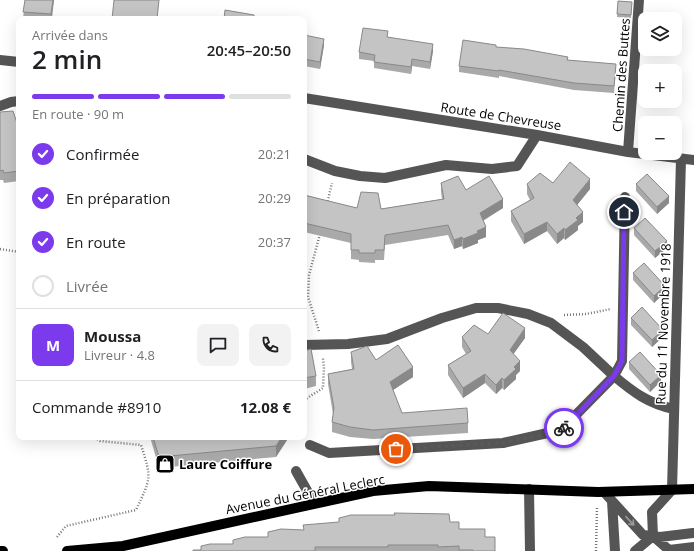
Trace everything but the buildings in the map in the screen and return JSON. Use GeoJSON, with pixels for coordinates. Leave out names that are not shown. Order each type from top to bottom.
{"type":"FeatureCollection","features":[{"type":"Feature","properties":{"kind":"main road","name":"Avenue du Général Leclerc"},"geometry":{"type":"LineString","coordinates":[[67,551],[123,546],[373,491],[429,486],[601,492],[694,489]]}},
{"type":"Feature","properties":{"kind":"street","name":"Chemin des Buttes"},"geometry":{"type":"LineString","coordinates":[[628,152],[639,0]]}},
{"type":"Feature","properties":{"kind":"street"},"geometry":{"type":"LineString","coordinates":[[0,60],[16,62]]}},
{"type":"Feature","properties":{"kind":"street","name":"Route de Chevreuse"},"geometry":{"type":"LineString","coordinates":[[307,98],[537,135],[638,153]]}},
{"type":"Feature","properties":{"kind":"street"},"geometry":{"type":"LineString","coordinates":[[0,106],[16,102]]}},
{"type":"Feature","properties":{"kind":"street"},"geometry":{"type":"LineString","coordinates":[[307,160],[335,171],[360,176],[385,178],[446,165],[492,169],[517,166],[537,135]]}},
{"type":"Feature","properties":{"kind":"street","name":"Route de Chevreuse"},"geometry":{"type":"LineString","coordinates":[[682,159],[694,160]]}},
{"type":"Feature","properties":{"kind":"street","name":"Rue du 11 Novembre 1918"},"geometry":{"type":"LineString","coordinates":[[672,490],[681,160]]}},
{"type":"Feature","properties":{"kind":"street"},"geometry":{"type":"LineString","coordinates":[[310,446],[329,452],[503,443],[562,430],[614,376],[622,361],[625,197]]}},
{"type":"Feature","properties":{"kind":"street"},"geometry":{"type":"LineString","coordinates":[[307,344],[348,344],[387,339],[442,318],[476,308],[498,308],[528,314],[551,323],[583,347],[614,376],[645,400],[659,406],[674,409]]}},
{"type":"Feature","properties":{"kind":"street"},"geometry":{"type":"LineString","coordinates":[[296,471],[314,503]]}},
{"type":"Feature","properties":{"kind":"street"},"geometry":{"type":"LineString","coordinates":[[529,489],[530,551]]}},
{"type":"Feature","properties":{"kind":"street"},"geometry":{"type":"LineString","coordinates":[[669,551],[653,536],[652,512],[672,490]]}},
{"type":"Feature","properties":{"kind":"street"},"geometry":{"type":"LineString","coordinates":[[601,492],[612,501],[643,535],[653,536],[693,533]]}},
{"type":"Feature","properties":{"kind":"street"},"geometry":{"type":"LineString","coordinates":[[612,501],[615,551]]}},
{"type":"Feature","properties":{"kind":"street"},"geometry":{"type":"LineString","coordinates":[[635,551],[653,536]]}},
{"type":"Feature","properties":{"kind":"street"},"geometry":{"type":"LineString","coordinates":[[665,551],[694,547]]}},
{"type":"Feature","properties":{"kind":"path"},"geometry":{"type":"LineString","coordinates":[[326,208],[335,171]]}},
{"type":"Feature","properties":{"kind":"path"},"geometry":{"type":"LineString","coordinates":[[307,398],[323,388],[324,368],[320,345],[321,335],[308,297],[309,275],[321,230]]}},
{"type":"Feature","properties":{"kind":"path"},"geometry":{"type":"LineString","coordinates":[[0,249],[16,252]]}},
{"type":"Feature","properties":{"kind":"path"},"geometry":{"type":"LineString","coordinates":[[557,315],[599,312],[622,306]]}},
{"type":"Feature","properties":{"kind":"path"},"geometry":{"type":"LineString","coordinates":[[57,537],[66,526],[136,510],[149,481],[150,471],[141,445],[100,442],[98,440]]}},
{"type":"Feature","properties":{"kind":"path"},"geometry":{"type":"LineString","coordinates":[[596,551],[601,492]]}},
{"type":"Feature","properties":{"kind":"way so far"},"geometry":{"type":"LineString","coordinates":[[396,449],[503,443],[562,430],[564,428]]}},
{"type":"Feature","properties":{"kind":"place","name":"Laure Coiffure"},"geometry":{"type":"Point","coordinates":[165,464]}},
{"type":"Feature","properties":{"kind":"route"},"geometry":{"type":"LineString","coordinates":[[564,428],[614,376],[622,361],[624,212]]}}]}
